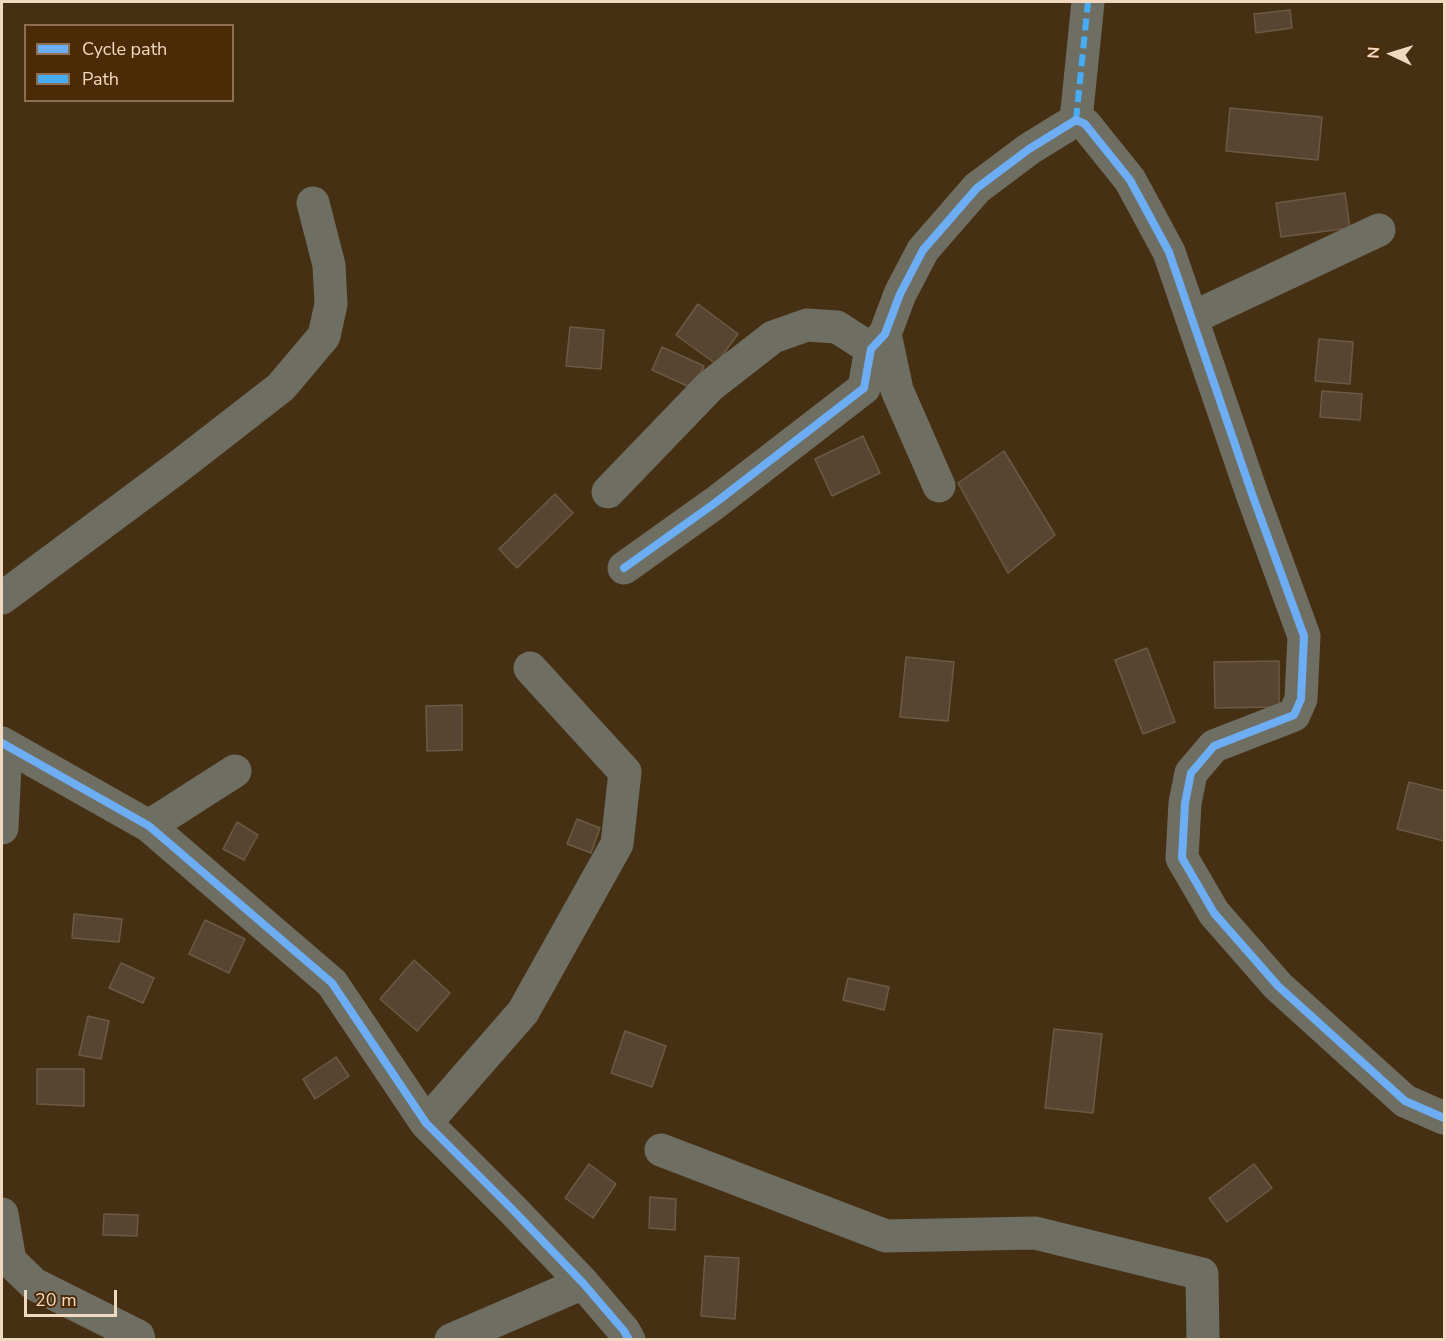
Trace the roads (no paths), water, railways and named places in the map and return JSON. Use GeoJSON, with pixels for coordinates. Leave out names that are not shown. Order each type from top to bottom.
{"type":"FeatureCollection","features":[{"type":"Feature","properties":{"kind":"street"},"geometry":{"type":"LineString","coordinates":[[1076,120],[1088,2]]}},
{"type":"Feature","properties":{"kind":"street"},"geometry":{"type":"LineString","coordinates":[[1076,120],[1085,124],[1130,180],[1169,252],[1252,494],[1304,636],[1301,699],[1294,715],[1214,746],[1191,772],[1185,803],[1182,858],[1214,913],[1278,986],[1405,1101],[1444,1118]]}},
{"type":"Feature","properties":{"kind":"street"},"geometry":{"type":"LineString","coordinates":[[624,568],[715,503],[864,388],[878,342],[923,250],[977,188],[1029,148],[1076,120]]}},
{"type":"Feature","properties":{"kind":"street"},"geometry":{"type":"LineString","coordinates":[[2,598],[178,468],[281,387],[324,336],[331,304],[329,265],[313,203]]}},
{"type":"Feature","properties":{"kind":"street"},"geometry":{"type":"LineString","coordinates":[[1192,318],[1379,230]]}},
{"type":"Feature","properties":{"kind":"street"},"geometry":{"type":"LineString","coordinates":[[608,492],[710,386],[773,337],[807,325],[837,327],[878,342],[939,486]]}},
{"type":"Feature","properties":{"kind":"street"},"geometry":{"type":"LineString","coordinates":[[426,1123],[523,1012],[617,844],[625,772],[530,668]]}},
{"type":"Feature","properties":{"kind":"street"},"geometry":{"type":"LineString","coordinates":[[2,828],[4,744],[149,826],[332,983],[426,1123],[583,1283],[629,1340]]}},
{"type":"Feature","properties":{"kind":"street"},"geometry":{"type":"LineString","coordinates":[[149,826],[235,771]]}},
{"type":"Feature","properties":{"kind":"street"},"geometry":{"type":"LineString","coordinates":[[661,1150],[886,1236],[1035,1233],[1202,1274],[1203,1340]]}},
{"type":"Feature","properties":{"kind":"street"},"geometry":{"type":"LineString","coordinates":[[2,1214],[10,1261],[34,1284],[138,1336],[139,1340]]}},
{"type":"Feature","properties":{"kind":"street"},"geometry":{"type":"LineString","coordinates":[[451,1340],[583,1283]]}}]}
